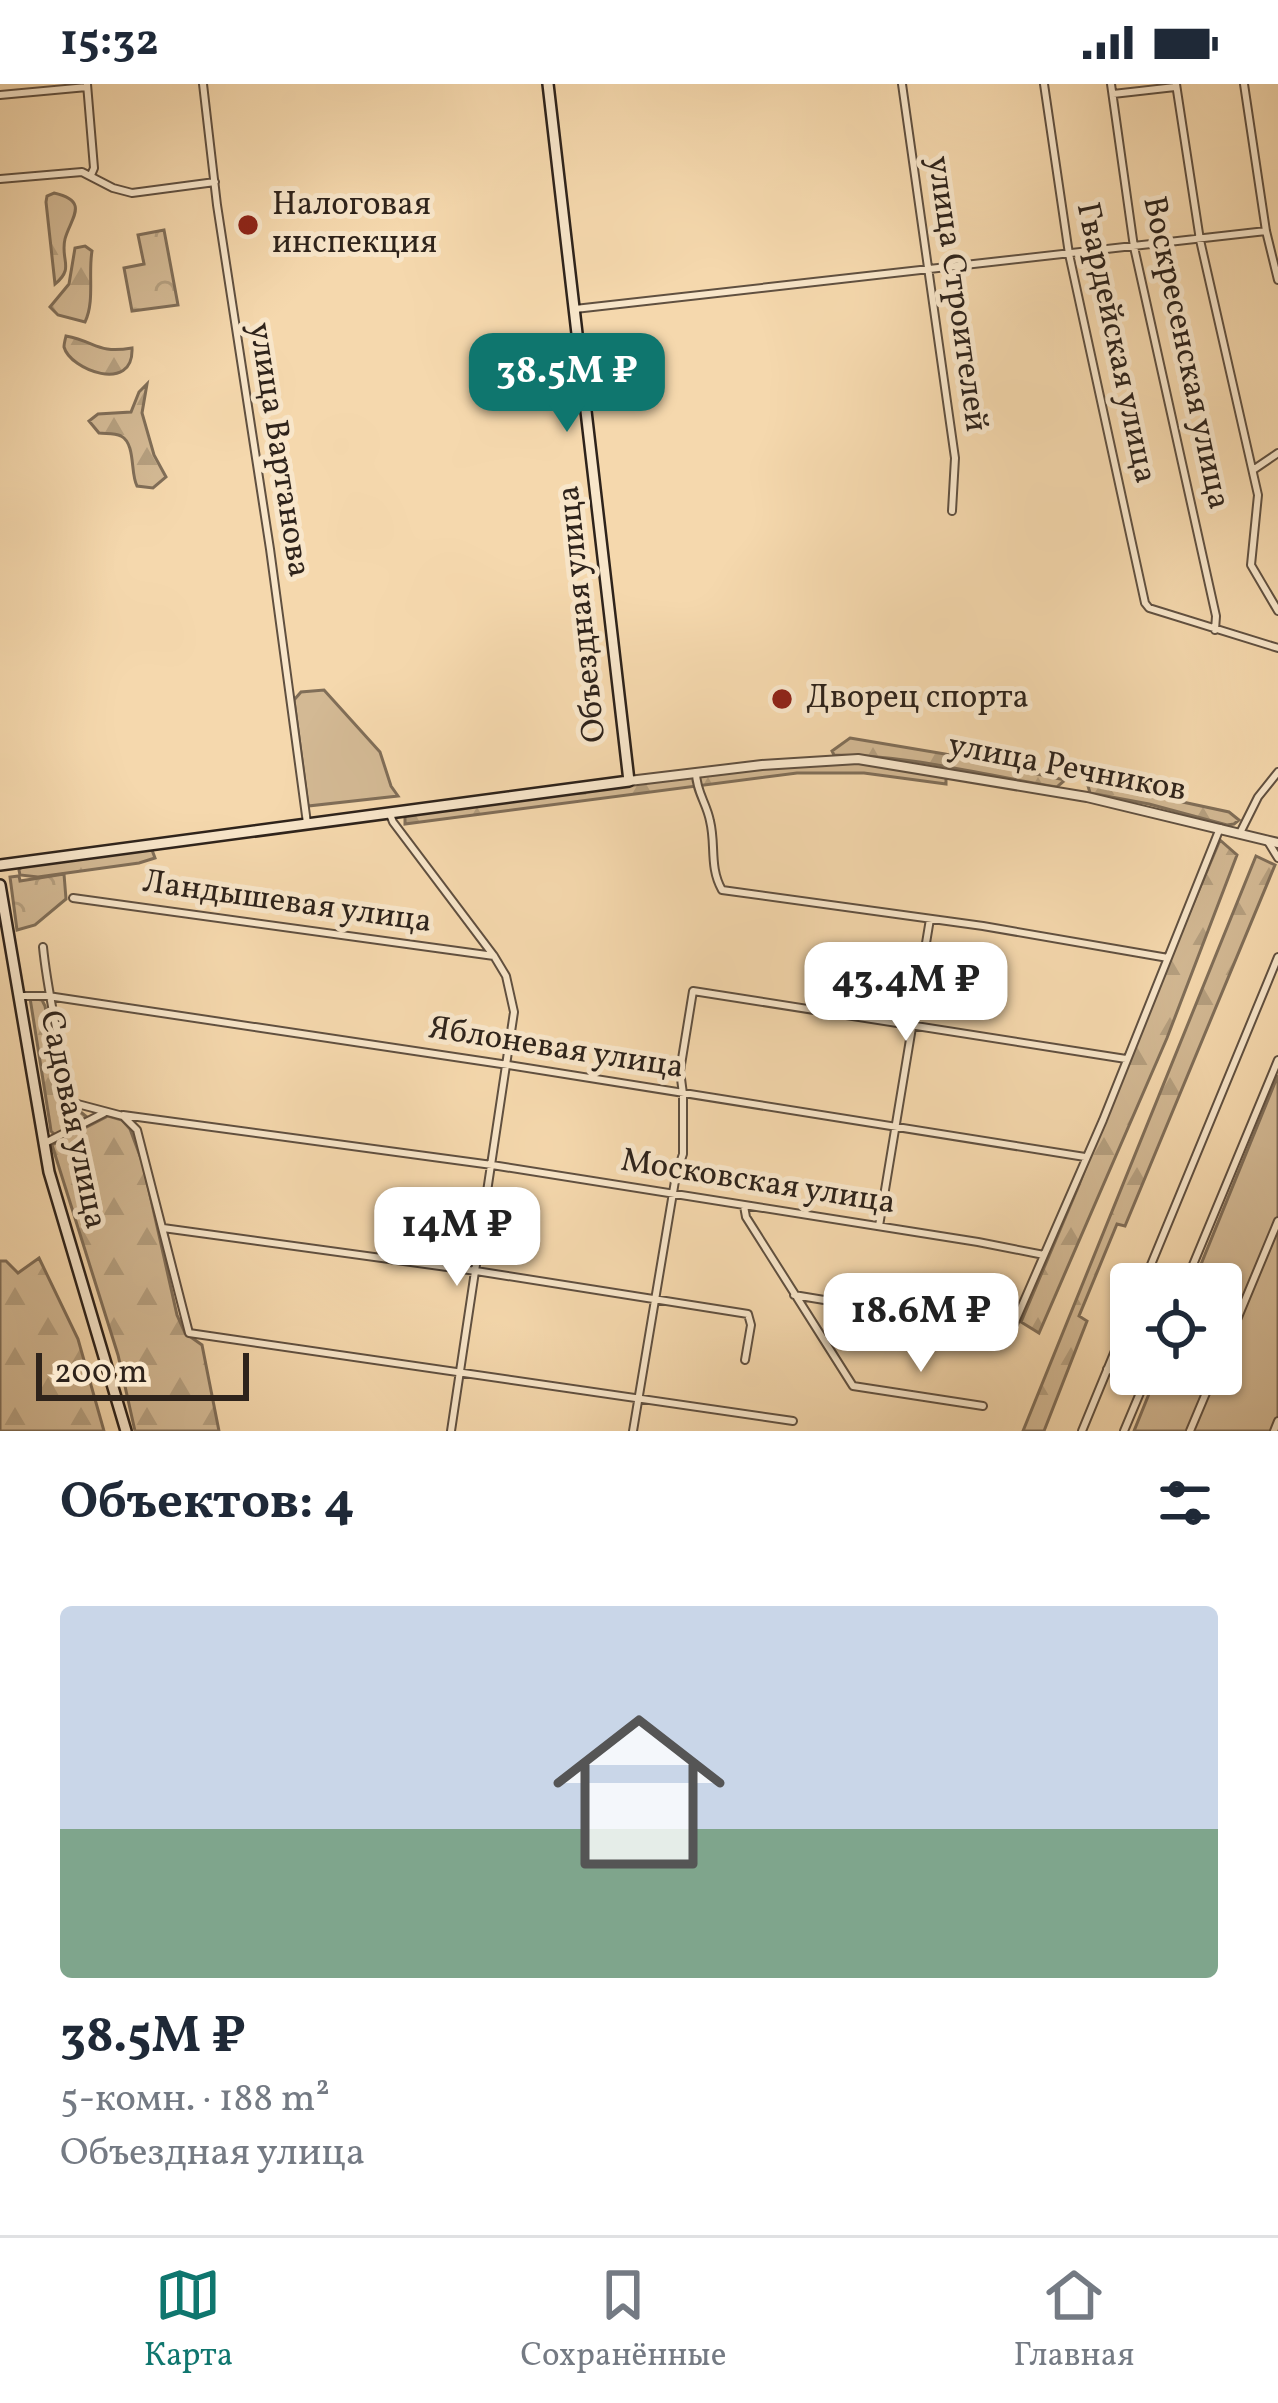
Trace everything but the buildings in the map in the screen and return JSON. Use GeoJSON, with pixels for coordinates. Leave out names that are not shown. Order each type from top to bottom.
{"type":"FeatureCollection","features":[{"type":"Feature","properties":{"kind":"main road","name":"Объездная улица"},"geometry":{"type":"LineString","coordinates":[[548,84],[629,781]]}},
{"type":"Feature","properties":{"kind":"main road"},"geometry":{"type":"LineString","coordinates":[[0,865],[629,781]]}},
{"type":"Feature","properties":{"kind":"main road","name":"Садовая улица"},"geometry":{"type":"LineString","coordinates":[[0,885],[43,1144],[126,1431]]}},
{"type":"Feature","properties":{"kind":"street","name":"улица Вартанова"},"geometry":{"type":"LineString","coordinates":[[203,84],[307,823]]}},
{"type":"Feature","properties":{"kind":"street","name":"улица Строителей"},"geometry":{"type":"LineString","coordinates":[[902,84],[955,458],[952,511]]}},
{"type":"Feature","properties":{"kind":"street","name":"Гвардейская улица"},"geometry":{"type":"LineString","coordinates":[[1044,84],[1069,254],[1145,602],[1149,608],[1215,630]]}},
{"type":"Feature","properties":{"kind":"street","name":"Воскресенская улица"},"geometry":{"type":"LineString","coordinates":[[1111,84],[1134,247],[1216,616],[1215,630]]}},
{"type":"Feature","properties":{"kind":"street"},"geometry":{"type":"LineString","coordinates":[[1244,84],[1266,231],[1278,278]]}},
{"type":"Feature","properties":{"kind":"street"},"geometry":{"type":"LineString","coordinates":[[0,95],[87,85],[91,175]]}},
{"type":"Feature","properties":{"kind":"street"},"geometry":{"type":"LineString","coordinates":[[1113,94],[1176,85],[1200,240],[1258,495],[1251,566],[1278,611]]}},
{"type":"Feature","properties":{"kind":"street"},"geometry":{"type":"LineString","coordinates":[[0,179],[71,171],[132,193],[214,182]]}},
{"type":"Feature","properties":{"kind":"street"},"geometry":{"type":"LineString","coordinates":[[575,309],[1266,231]]}},
{"type":"Feature","properties":{"kind":"street"},"geometry":{"type":"LineString","coordinates":[[1253,470],[1278,453]]}},
{"type":"Feature","properties":{"kind":"street"},"geometry":{"type":"LineString","coordinates":[[1215,630],[1278,648]]}},
{"type":"Feature","properties":{"kind":"street","name":"улица Речников"},"geometry":{"type":"LineString","coordinates":[[629,781],[818,759],[873,761],[1087,797],[1278,842]]}},
{"type":"Feature","properties":{"kind":"street"},"geometry":{"type":"LineString","coordinates":[[1240,833],[1258,797],[1278,772]]}},
{"type":"Feature","properties":{"kind":"street"},"geometry":{"type":"LineString","coordinates":[[696,773],[722,890],[1168,958]]}},
{"type":"Feature","properties":{"kind":"street"},"geometry":{"type":"LineString","coordinates":[[389,812],[494,956],[513,1000],[514,1028],[451,1431]]}},
{"type":"Feature","properties":{"kind":"street"},"geometry":{"type":"LineString","coordinates":[[794,1295],[1011,1330],[1220,828]]}},
{"type":"Feature","properties":{"kind":"street"},"geometry":{"type":"LineString","coordinates":[[1267,840],[1278,858]]}},
{"type":"Feature","properties":{"kind":"street","name":"Ландышевая улица"},"geometry":{"type":"LineString","coordinates":[[73,898],[494,956]]}},
{"type":"Feature","properties":{"kind":"street"},"geometry":{"type":"LineString","coordinates":[[879,1226],[930,919]]}},
{"type":"Feature","properties":{"kind":"street"},"geometry":{"type":"LineString","coordinates":[[43,947],[70,1102],[123,1116],[137,1130],[189,1333],[794,1421]]}},
{"type":"Feature","properties":{"kind":"street"},"geometry":{"type":"LineString","coordinates":[[1152,1263],[1278,957]]}},
{"type":"Feature","properties":{"kind":"street"},"geometry":{"type":"LineString","coordinates":[[633,1431],[653,1299],[683,1154],[680,1071],[693,992],[1126,1058]]}},
{"type":"Feature","properties":{"kind":"street","name":"Яблоневая улица"},"geometry":{"type":"LineString","coordinates":[[18,996],[48,996],[508,1065],[1085,1157]]}},
{"type":"Feature","properties":{"kind":"street"},"geometry":{"type":"LineString","coordinates":[[1194,1263],[1278,1060]]}},
{"type":"Feature","properties":{"kind":"street"},"geometry":{"type":"LineString","coordinates":[[1273,1072],[1278,1082]]}},
{"type":"Feature","properties":{"kind":"street"},"geometry":{"type":"LineString","coordinates":[[43,1144],[105,1113]]}},
{"type":"Feature","properties":{"kind":"street","name":"Московская улица"},"geometry":{"type":"LineString","coordinates":[[105,1113],[492,1165],[1043,1255]]}},
{"type":"Feature","properties":{"kind":"street"},"geometry":{"type":"LineString","coordinates":[[744,1206],[746,1217],[853,1386],[983,1406]]}},
{"type":"Feature","properties":{"kind":"street"},"geometry":{"type":"LineString","coordinates":[[1242,1308],[1278,1221]]}},
{"type":"Feature","properties":{"kind":"street"},"geometry":{"type":"LineString","coordinates":[[164,1228],[748,1314],[752,1325],[745,1360]]}},
{"type":"Feature","properties":{"kind":"street"},"geometry":{"type":"LineString","coordinates":[[1082,1431],[1110,1364]]}},
{"type":"Feature","properties":{"kind":"street"},"geometry":{"type":"LineString","coordinates":[[1124,1431],[1139,1395]]}},
{"type":"Feature","properties":{"kind":"street"},"geometry":{"type":"LineString","coordinates":[[1190,1431],[1205,1395]]}},
{"type":"Feature","properties":{"kind":"street"},"geometry":{"type":"LineString","coordinates":[[1274,1431],[1278,1421]]}},
{"type":"Feature","properties":{"kind":"green space"},"geometry":{"type":"Polygon","coordinates":[[[54,193],[75,206],[65,239],[66,268],[55,284],[46,202],[54,193]]]}},
{"type":"Feature","properties":{"kind":"green space"},"geometry":{"type":"Polygon","coordinates":[[[164,230],[178,305],[132,311],[124,268],[144,264],[138,235],[164,230]]]}},
{"type":"Feature","properties":{"kind":"green space"},"geometry":{"type":"Polygon","coordinates":[[[85,246],[92,251],[85,322],[58,315],[50,307],[69,284],[75,248],[85,246]]]}},
{"type":"Feature","properties":{"kind":"green space"},"geometry":{"type":"Polygon","coordinates":[[[66,336],[104,348],[132,348],[130,362],[113,374],[89,370],[69,356],[64,347],[66,336]]]}},
{"type":"Feature","properties":{"kind":"green space"},"geometry":{"type":"Polygon","coordinates":[[[147,384],[142,413],[166,477],[153,488],[137,486],[126,440],[99,433],[89,421],[98,414],[131,412],[147,384]]]}},
{"type":"Feature","properties":{"kind":"green space"},"geometry":{"type":"Polygon","coordinates":[[[324,690],[380,752],[398,796],[308,806],[294,700],[301,692],[324,690]]]}},
{"type":"Feature","properties":{"kind":"green space"},"geometry":{"type":"Polygon","coordinates":[[[850,738],[1065,780],[1057,787],[919,762],[834,755],[832,751],[850,738]]]}},
{"type":"Feature","properties":{"kind":"green space"},"geometry":{"type":"Polygon","coordinates":[[[832,762],[946,775],[946,784],[864,773],[797,773],[405,824],[405,815],[736,770],[832,762]]]}},
{"type":"Feature","properties":{"kind":"green space"},"geometry":{"type":"Polygon","coordinates":[[[1094,783],[1229,812],[1239,820],[1227,825],[1090,793],[1088,786],[1094,783]]]}},
{"type":"Feature","properties":{"kind":"green space"},"geometry":{"type":"Polygon","coordinates":[[[1220,840],[1237,855],[1167,1038],[1039,1333],[1021,1322],[1220,840]]]}},
{"type":"Feature","properties":{"kind":"green space"},"geometry":{"type":"Polygon","coordinates":[[[152,850],[155,858],[38,877],[20,875],[19,870],[22,866],[152,850]]]}},
{"type":"Feature","properties":{"kind":"green space"},"geometry":{"type":"Polygon","coordinates":[[[1256,856],[1275,865],[1125,1226],[1117,1224],[1079,1316],[1087,1321],[1044,1431],[1023,1431],[1256,856]]]}},
{"type":"Feature","properties":{"kind":"green space"},"geometry":{"type":"Polygon","coordinates":[[[64,874],[66,899],[35,925],[17,930],[10,877],[19,876],[20,881],[64,874]]]}},
{"type":"Feature","properties":{"kind":"green space"},"geometry":{"type":"Polygon","coordinates":[[[30,998],[42,1000],[45,1006],[62,1097],[87,1117],[56,1136],[51,1131],[30,998]]]}},
{"type":"Feature","properties":{"kind":"green space"},"geometry":{"type":"Polygon","coordinates":[[[1278,1075],[1278,1431],[1134,1431],[1149,1395],[1242,1395],[1242,1263],[1202,1263],[1278,1075]]]}},
{"type":"Feature","properties":{"kind":"green space"},"geometry":{"type":"Polygon","coordinates":[[[108,1116],[122,1120],[130,1129],[143,1164],[177,1315],[185,1333],[202,1345],[219,1431],[135,1431],[118,1355],[52,1145],[108,1116]]]}},
{"type":"Feature","properties":{"kind":"green space"},"geometry":{"type":"Polygon","coordinates":[[[39,1258],[78,1339],[104,1431],[0,1431],[0,1261],[18,1273],[39,1258]]]}},
{"type":"Feature","properties":{"kind":"place","name":"Налоговая инспекция"},"geometry":{"type":"Point","coordinates":[248,225]}},
{"type":"Feature","properties":{"kind":"place","name":"Дворец спорта"},"geometry":{"type":"Point","coordinates":[782,699]}}]}
